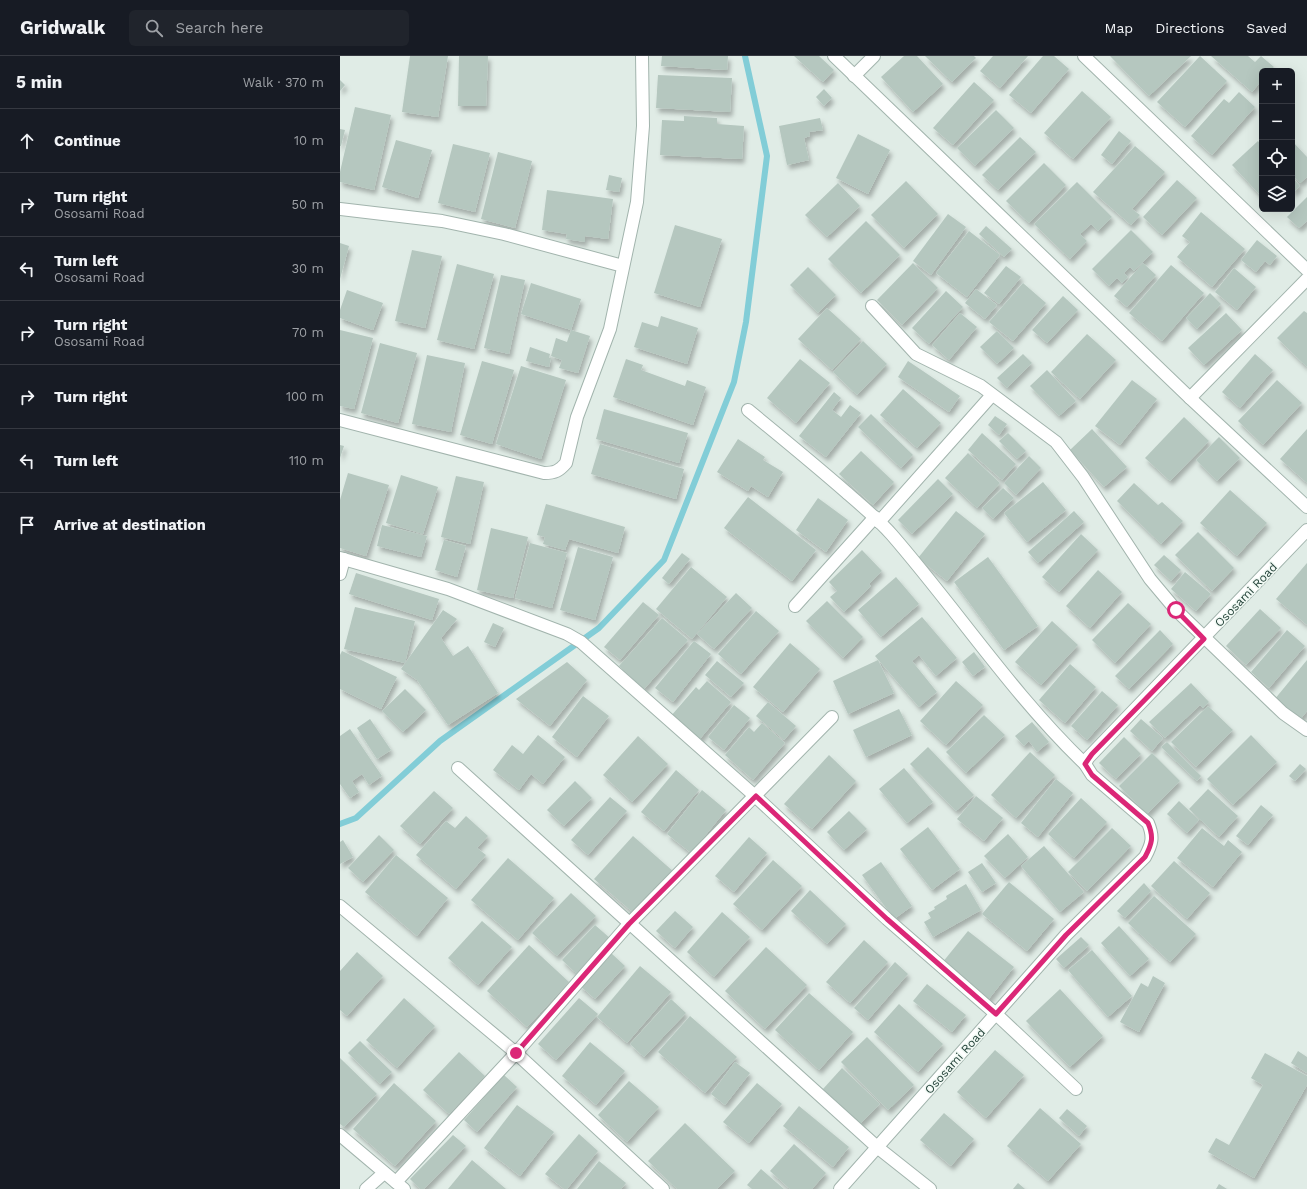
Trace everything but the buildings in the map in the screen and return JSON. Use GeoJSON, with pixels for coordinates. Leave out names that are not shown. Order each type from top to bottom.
{"type":"FeatureCollection","features":[{"type":"Feature","properties":{"kind":"street"},"geometry":{"type":"LineString","coordinates":[[340,420],[544,473],[554,473],[566,462],[577,418],[610,329],[637,202],[643,126],[642,56]]}},
{"type":"Feature","properties":{"kind":"street"},"geometry":{"type":"LineString","coordinates":[[834,56],[1190,398],[1307,507]]}},
{"type":"Feature","properties":{"kind":"street"},"geometry":{"type":"LineString","coordinates":[[854,76],[874,56]]}},
{"type":"Feature","properties":{"kind":"street"},"geometry":{"type":"LineString","coordinates":[[1084,56],[1307,270]]}},
{"type":"Feature","properties":{"kind":"street"},"geometry":{"type":"LineString","coordinates":[[340,209],[442,221],[504,234],[623,266]]}},
{"type":"Feature","properties":{"kind":"street"},"geometry":{"type":"LineString","coordinates":[[1190,398],[1307,279]]}},
{"type":"Feature","properties":{"kind":"street"},"geometry":{"type":"LineString","coordinates":[[872,306],[916,354],[980,386],[1056,442],[1084,477],[1150,580],[1176,610],[1204,639],[1283,713],[1307,730]]}},
{"type":"Feature","properties":{"kind":"street"},"geometry":{"type":"LineString","coordinates":[[795,606],[992,395]]}},
{"type":"Feature","properties":{"kind":"street"},"geometry":{"type":"LineString","coordinates":[[748,410],[877,519],[973,634],[1027,703],[1054,734],[1085,764]]}},
{"type":"Feature","properties":{"kind":"street","name":"Ososami Road"},"geometry":{"type":"LineString","coordinates":[[840,1189],[1066,935],[1145,857],[1152,843],[1153,833],[1148,823],[1092,775],[1085,764],[1092,754],[1307,530]]}},
{"type":"Feature","properties":{"kind":"street"},"geometry":{"type":"LineString","coordinates":[[340,574],[342,558],[448,588],[568,634],[581,642],[756,796],[887,919],[996,1014],[1076,1089]]}},
{"type":"Feature","properties":{"kind":"street"},"geometry":{"type":"LineString","coordinates":[[340,1135],[400,1185],[629,924],[832,717]]}},
{"type":"Feature","properties":{"kind":"street"},"geometry":{"type":"LineString","coordinates":[[458,768],[877,1147],[930,1189]]}},
{"type":"Feature","properties":{"kind":"street"},"geometry":{"type":"LineString","coordinates":[[340,906],[516,1053],[663,1189]]}},
{"type":"Feature","properties":{"kind":"street"},"geometry":{"type":"LineString","coordinates":[[366,1189],[384,1173]]}},
{"type":"Feature","properties":{"kind":"waterway"},"geometry":{"type":"LineString","coordinates":[[340,824],[356,818],[440,741],[599,628],[664,560],[734,382],[746,322],[767,156],[745,56]]}},
{"type":"Feature","properties":{"kind":"route"},"geometry":{"type":"LineString","coordinates":[[516,1053],[629,924],[756,796],[887,919],[996,1014],[1066,935],[1145,857],[1152,843],[1153,833],[1148,823],[1092,775],[1085,764],[1088,758],[1204,639],[1176,610]]}}]}
